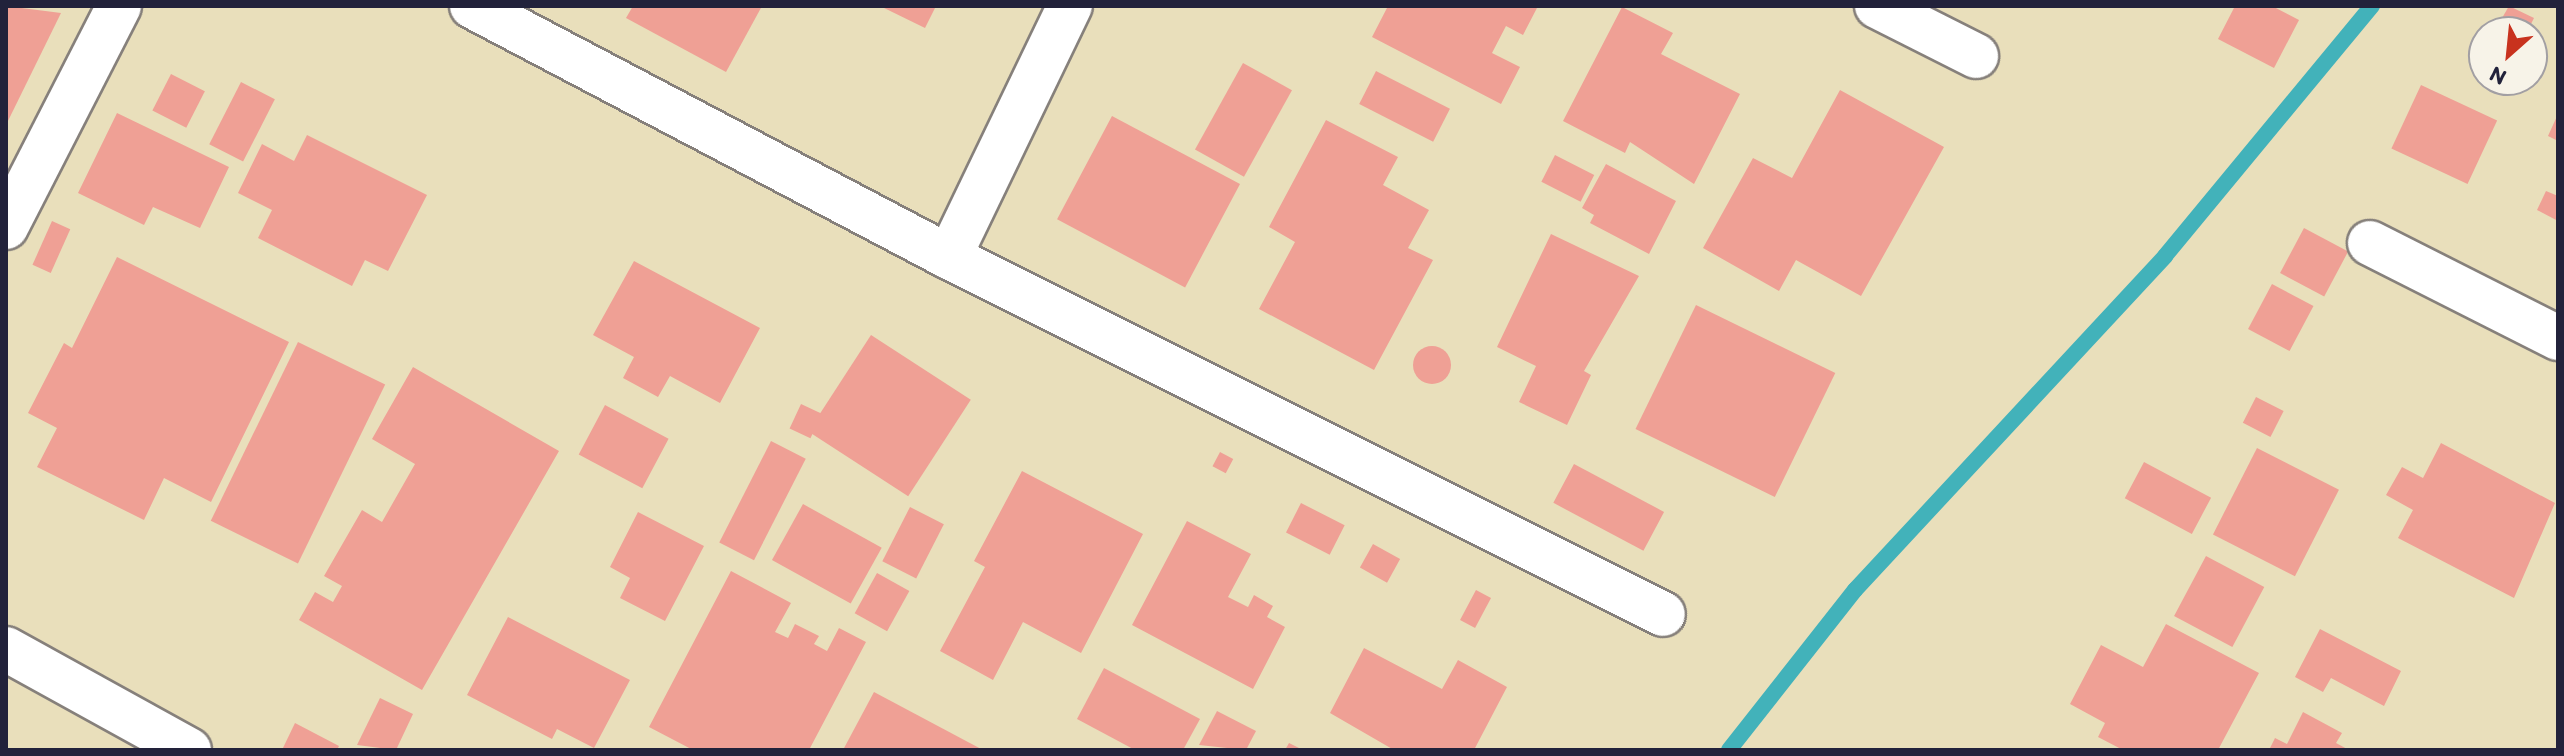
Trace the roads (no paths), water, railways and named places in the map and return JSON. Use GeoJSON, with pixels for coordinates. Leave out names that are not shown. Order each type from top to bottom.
{"type":"FeatureCollection","features":[{"type":"Feature","properties":{"kind":"street"},"geometry":{"type":"LineString","coordinates":[[6,227],[119,6]]}},
{"type":"Feature","properties":{"kind":"street"},"geometry":{"type":"LineString","coordinates":[[472,6],[949,257],[1663,614]]}},
{"type":"Feature","properties":{"kind":"street"},"geometry":{"type":"LineString","coordinates":[[949,257],[1070,6]]}},
{"type":"Feature","properties":{"kind":"street"},"geometry":{"type":"LineString","coordinates":[[1877,6],[1976,56]]}},
{"type":"Feature","properties":{"kind":"street"},"geometry":{"type":"LineString","coordinates":[[2370,243],[2558,338]]}},
{"type":"Feature","properties":{"kind":"street"},"geometry":{"type":"LineString","coordinates":[[6,649],[189,750]]}},
{"type":"Feature","properties":{"kind":"waterway"},"geometry":{"type":"LineString","coordinates":[[1729,750],[1855,590],[2165,256],[2372,6]]}}]}
